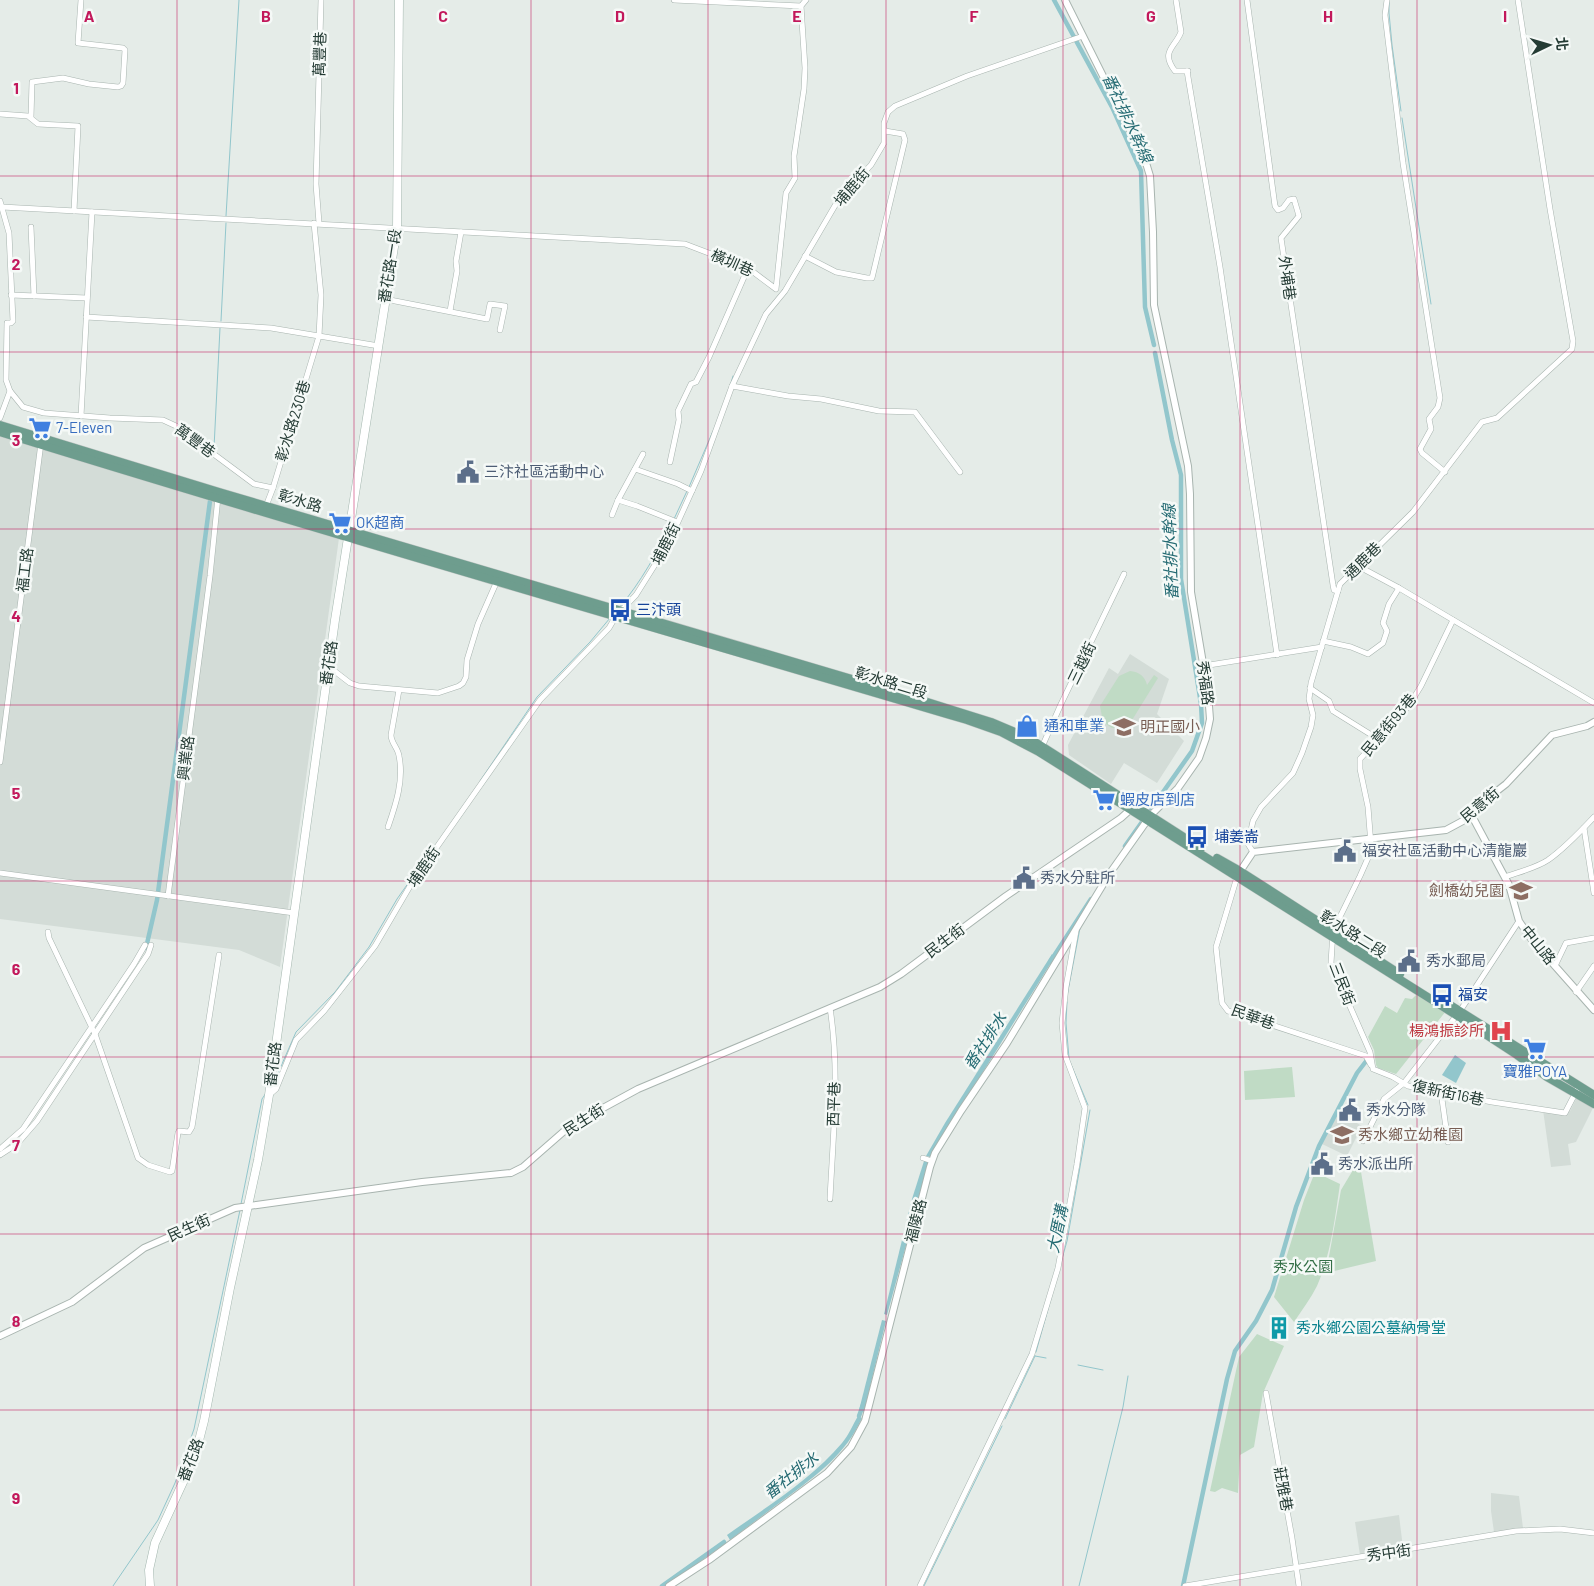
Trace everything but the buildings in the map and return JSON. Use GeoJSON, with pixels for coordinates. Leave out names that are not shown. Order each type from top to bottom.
{"type":"FeatureCollection","features":[{"type":"Feature","properties":{"kind":"main road","name":"番花路一段"},"geometry":{"type":"LineString","coordinates":[[348,534],[397,228],[399,0]]}},
{"type":"Feature","properties":{"kind":"main road","name":"彰水路"},"geometry":{"type":"LineString","coordinates":[[0,425],[41,441],[218,496],[618,614]]}},
{"type":"Feature","properties":{"kind":"main road","name":"彰水路"},"geometry":{"type":"LineString","coordinates":[[0,432],[41,441]]}},
{"type":"Feature","properties":{"kind":"main road","name":"彰水路"},"geometry":{"type":"LineString","coordinates":[[218,496],[266,506],[497,581],[618,614]]}},
{"type":"Feature","properties":{"kind":"main road","name":"番花路"},"geometry":{"type":"LineString","coordinates":[[150,1586],[149,1570],[155,1543],[195,1456],[204,1421],[258,1160],[269,1096],[348,534]]}},
{"type":"Feature","properties":{"kind":"main road","name":"彰水路二段"},"geometry":{"type":"LineString","coordinates":[[618,614],[888,693],[1001,732],[1041,749],[1458,1012],[1578,1090],[1594,1104]]}},
{"type":"Feature","properties":{"kind":"main road","name":"彰水路二段"},"geometry":{"type":"LineString","coordinates":[[1578,1090],[1594,1096]]}},
{"type":"Feature","properties":{"kind":"street"},"geometry":{"type":"LineString","coordinates":[[74,211],[78,126],[38,124],[33,122],[30,117],[32,82],[63,78],[89,84],[122,86],[125,50],[123,48],[78,43],[81,0]]}},
{"type":"Feature","properties":{"kind":"street","name":"萬豐巷"},"geometry":{"type":"LineString","coordinates":[[319,336],[321,295],[316,184],[321,0]]}},
{"type":"Feature","properties":{"kind":"street"},"geometry":{"type":"LineString","coordinates":[[674,0],[801,6],[806,0]]}},
{"type":"Feature","properties":{"kind":"street"},"geometry":{"type":"LineString","coordinates":[[1064,0],[1084,36]]}},
{"type":"Feature","properties":{"kind":"street"},"geometry":{"type":"LineString","coordinates":[[1176,0],[1181,32],[1168,55],[1175,71],[1188,71],[1220,267],[1277,654]]}},
{"type":"Feature","properties":{"kind":"street","name":"外埔巷"},"geometry":{"type":"LineString","coordinates":[[1247,0],[1275,206],[1278,210],[1283,208],[1289,200],[1294,200],[1299,216],[1281,238],[1333,585],[1334,590],[1338,591]]}},
{"type":"Feature","properties":{"kind":"street"},"geometry":{"type":"LineString","coordinates":[[1387,0],[1385,15],[1398,124],[1440,398],[1438,407],[1429,419],[1431,429],[1420,449],[1422,453],[1445,472]]}},
{"type":"Feature","properties":{"kind":"street","name":"通鹿巷"},"geometry":{"type":"LineString","coordinates":[[1253,852],[1248,844],[1253,821],[1261,807],[1293,773],[1311,727],[1313,715],[1309,699],[1310,688],[1340,584],[1413,512],[1482,422],[1497,418],[1572,349],[1573,341],[1550,209],[1518,0]]}},
{"type":"Feature","properties":{"kind":"street","name":"橫圳巷"},"geometry":{"type":"LineString","coordinates":[[317,223],[686,244],[748,268],[776,289],[786,193],[795,178],[794,156],[804,88],[805,68],[801,6]]}},
{"type":"Feature","properties":{"kind":"street","name":"埔鹿街"},"geometry":{"type":"LineString","coordinates":[[269,1096],[276,1089],[296,1040],[324,1011],[375,946],[413,882],[540,700],[609,628],[618,614],[636,595],[651,572],[668,544],[692,492],[713,442],[732,386],[766,314],[786,291],[840,197],[871,165],[884,143],[884,123],[888,112],[895,106],[967,76],[1084,36]]}},
{"type":"Feature","properties":{"kind":"street","name":"秀福路"},"geometry":{"type":"LineString","coordinates":[[1084,36],[1146,162],[1150,176],[1154,306],[1188,466],[1191,592],[1208,693],[1210,719],[1199,758],[1178,788],[1147,817]]}},
{"type":"Feature","properties":{"kind":"street"},"geometry":{"type":"LineString","coordinates":[[0,114],[30,117]]}},
{"type":"Feature","properties":{"kind":"street"},"geometry":{"type":"LineString","coordinates":[[805,256],[836,272],[872,278],[904,140],[903,134],[885,131]]}},
{"type":"Feature","properties":{"kind":"street"},"geometry":{"type":"LineString","coordinates":[[0,322],[11,323],[13,321],[8,230],[1,204],[74,211],[317,223]]}},
{"type":"Feature","properties":{"kind":"street"},"geometry":{"type":"LineString","coordinates":[[81,416],[92,212]]}},
{"type":"Feature","properties":{"kind":"street"},"geometry":{"type":"LineString","coordinates":[[31,227],[34,296]]}},
{"type":"Feature","properties":{"kind":"street"},"geometry":{"type":"LineString","coordinates":[[0,231],[8,230]]}},
{"type":"Feature","properties":{"kind":"street"},"geometry":{"type":"LineString","coordinates":[[450,311],[461,232]]}},
{"type":"Feature","properties":{"kind":"street"},"geometry":{"type":"LineString","coordinates":[[670,462],[679,420],[678,411],[691,384],[696,382],[709,357],[748,268]]}},
{"type":"Feature","properties":{"kind":"street"},"geometry":{"type":"LineString","coordinates":[[11,294],[87,298]]}},
{"type":"Feature","properties":{"kind":"street"},"geometry":{"type":"LineString","coordinates":[[385,299],[487,319],[490,304],[505,306],[500,330]]}},
{"type":"Feature","properties":{"kind":"street"},"geometry":{"type":"LineString","coordinates":[[86,317],[271,328],[378,346]]}},
{"type":"Feature","properties":{"kind":"street"},"geometry":{"type":"LineString","coordinates":[[0,418],[10,391],[5,371],[7,322]]}},
{"type":"Feature","properties":{"kind":"street","name":"彰水路230巷"},"geometry":{"type":"LineString","coordinates":[[266,506],[319,336]]}},
{"type":"Feature","properties":{"kind":"street"},"geometry":{"type":"LineString","coordinates":[[732,386],[788,396],[821,398],[880,411],[915,412],[960,472]]}},
{"type":"Feature","properties":{"kind":"street","name":"萬豐巷"},"geometry":{"type":"LineString","coordinates":[[10,391],[23,407],[44,413],[163,420],[176,426],[254,484],[273,488]]}},
{"type":"Feature","properties":{"kind":"street","name":"福工路"},"geometry":{"type":"LineString","coordinates":[[0,762],[41,441]]}},
{"type":"Feature","properties":{"kind":"street"},"geometry":{"type":"LineString","coordinates":[[612,515],[643,454]]}},
{"type":"Feature","properties":{"kind":"street"},"geometry":{"type":"LineString","coordinates":[[635,470],[678,484],[692,492]]}},
{"type":"Feature","properties":{"kind":"street","name":"興業路"},"geometry":{"type":"LineString","coordinates":[[168,896],[210,576],[218,496]]}},
{"type":"Feature","properties":{"kind":"street"},"geometry":{"type":"LineString","coordinates":[[618,500],[677,522]]}},
{"type":"Feature","properties":{"kind":"street"},"geometry":{"type":"LineString","coordinates":[[1358,566],[1399,588],[1594,703]]}},
{"type":"Feature","properties":{"kind":"street","name":"三越街"},"geometry":{"type":"LineString","coordinates":[[1041,749],[1124,574]]}},
{"type":"Feature","properties":{"kind":"street"},"geometry":{"type":"LineString","coordinates":[[328,666],[350,683],[359,686],[438,693],[459,686],[466,677],[466,660],[478,624],[497,581]]}},
{"type":"Feature","properties":{"kind":"street"},"geometry":{"type":"LineString","coordinates":[[1203,666],[1277,654],[1322,644],[1351,647],[1368,654],[1382,643],[1387,631],[1383,622],[1399,588]]}},
{"type":"Feature","properties":{"kind":"street","name":"民意街93巷"},"geometry":{"type":"LineString","coordinates":[[1371,838],[1360,759],[1408,707],[1421,686],[1453,620]]}},
{"type":"Feature","properties":{"kind":"street"},"geometry":{"type":"LineString","coordinates":[[1310,688],[1329,701],[1333,711],[1378,739]]}},
{"type":"Feature","properties":{"kind":"street"},"geometry":{"type":"LineString","coordinates":[[388,826],[398,798],[401,763],[399,752],[391,738],[399,690]]}},
{"type":"Feature","properties":{"kind":"street","name":"民意街"},"geometry":{"type":"LineString","coordinates":[[1253,852],[1446,830],[1472,816],[1488,798],[1506,784],[1552,735],[1587,726],[1594,722]]}},
{"type":"Feature","properties":{"kind":"street","name":"民生街"},"geometry":{"type":"LineString","coordinates":[[0,1336],[72,1302],[144,1248],[235,1208],[422,1182],[512,1173],[523,1167],[570,1126],[638,1089],[880,987],[901,974],[1006,896],[1133,808]]}},
{"type":"Feature","properties":{"kind":"street","name":"中山路"},"geometry":{"type":"LineString","coordinates":[[1472,816],[1505,876],[1519,921],[1532,940],[1576,992],[1594,1010]]}},
{"type":"Feature","properties":{"kind":"street","name":"福陵路"},"geometry":{"type":"LineString","coordinates":[[669,1586],[709,1560],[827,1473],[851,1446],[865,1421],[935,1153],[1007,1042],[1110,873],[1147,817]]}},
{"type":"Feature","properties":{"kind":"street"},"geometry":{"type":"LineString","coordinates":[[1505,876],[1547,861],[1594,817]]}},
{"type":"Feature","properties":{"kind":"street"},"geometry":{"type":"LineString","coordinates":[[1584,828],[1594,893]]}},
{"type":"Feature","properties":{"kind":"street","name":"三民街"},"geometry":{"type":"LineString","coordinates":[[1371,838],[1368,858],[1332,934],[1331,963],[1370,1052],[1373,1069]]}},
{"type":"Feature","properties":{"kind":"street"},"geometry":{"type":"LineString","coordinates":[[1239,874],[1253,852]]}},
{"type":"Feature","properties":{"kind":"street"},"geometry":{"type":"LineString","coordinates":[[0,873],[294,913]]}},
{"type":"Feature","properties":{"kind":"street","name":"民華巷"},"geometry":{"type":"LineString","coordinates":[[1239,874],[1216,947],[1222,1003],[1228,1011],[1366,1056],[1373,1069]]}},
{"type":"Feature","properties":{"kind":"street"},"geometry":{"type":"LineString","coordinates":[[1363,1142],[1384,1099],[1404,1083],[1458,1012],[1519,921]]}},
{"type":"Feature","properties":{"kind":"street"},"geometry":{"type":"LineString","coordinates":[[920,1586],[1032,1354],[1058,1268],[1085,1108],[1065,1055],[1062,1023],[1076,928]]}},
{"type":"Feature","properties":{"kind":"street"},"geometry":{"type":"LineString","coordinates":[[48,932],[49,938],[93,1030],[138,1158],[148,1165],[170,1172],[172,1171],[178,1133],[179,1131],[188,1132],[192,1127],[219,955]]}},
{"type":"Feature","properties":{"kind":"street"},"geometry":{"type":"LineString","coordinates":[[1555,966],[1566,943],[1594,938]]}},
{"type":"Feature","properties":{"kind":"street"},"geometry":{"type":"LineString","coordinates":[[0,1156],[17,1144],[37,1121],[145,944]]}},
{"type":"Feature","properties":{"kind":"street"},"geometry":{"type":"LineString","coordinates":[[0,1149],[23,1129],[148,954],[151,945]]}},
{"type":"Feature","properties":{"kind":"street"},"geometry":{"type":"LineString","coordinates":[[1576,992],[1594,966]]}},
{"type":"Feature","properties":{"kind":"street","name":"西平巷"},"geometry":{"type":"LineString","coordinates":[[830,1008],[833,1026],[835,1069],[830,1199]]}},
{"type":"Feature","properties":{"kind":"street"},"geometry":{"type":"LineString","coordinates":[[1373,1069],[1404,1083]]}},
{"type":"Feature","properties":{"kind":"street","name":"復新街16巷"},"geometry":{"type":"LineString","coordinates":[[1404,1083],[1408,1086],[1492,1102],[1565,1113],[1578,1090]]}},
{"type":"Feature","properties":{"kind":"street"},"geometry":{"type":"LineString","coordinates":[[1441,1092],[1448,1142]]}},
{"type":"Feature","properties":{"kind":"street"},"geometry":{"type":"LineString","coordinates":[[923,1158],[932,1161]]}},
{"type":"Feature","properties":{"kind":"street","name":"莊雅巷"},"geometry":{"type":"LineString","coordinates":[[1266,1393],[1299,1586]]}},
{"type":"Feature","properties":{"kind":"street","name":"秀中街"},"geometry":{"type":"LineString","coordinates":[[1185,1586],[1516,1531],[1560,1528],[1594,1533]]}},
{"type":"Feature","properties":{"kind":"shaded area"},"geometry":{"type":"Polygon","coordinates":[[[0,435],[339,538],[280,967],[239,950],[0,919],[0,435]]]}},
{"type":"Feature","properties":{"kind":"shaded area","name":"明正國小"},"geometry":{"type":"Polygon","coordinates":[[[1130,654],[1169,679],[1157,714],[1184,741],[1157,783],[1124,763],[1111,784],[1069,755],[1068,745],[1109,668],[1118,674],[1130,654]]]}},
{"type":"Feature","properties":{"kind":"shaded area"},"geometry":{"type":"Polygon","coordinates":[[[1578,1095],[1594,1106],[1576,1142],[1568,1144],[1571,1165],[1551,1167],[1543,1110],[1570,1111],[1578,1095]]]}},
{"type":"Feature","properties":{"kind":"shaded area","name":"秀水鄉立幼稚園"},"geometry":{"type":"Polygon","coordinates":[[[1338,1112],[1362,1126],[1347,1156],[1322,1144],[1338,1112]]]}},
{"type":"Feature","properties":{"kind":"shaded area"},"geometry":{"type":"Polygon","coordinates":[[[1491,1493],[1519,1496],[1523,1528],[1494,1532],[1491,1493]]]}},
{"type":"Feature","properties":{"kind":"shaded area"},"geometry":{"type":"Polygon","coordinates":[[[1399,1515],[1403,1548],[1360,1555],[1355,1522],[1399,1515]]]}},
{"type":"Feature","properties":{"kind":"green space"},"geometry":{"type":"Polygon","coordinates":[[[1130,671],[1141,675],[1147,685],[1154,675],[1158,678],[1121,738],[1116,735],[1121,727],[1112,728],[1103,722],[1100,706],[1119,676],[1130,671]]]}},
{"type":"Feature","properties":{"kind":"green space"},"geometry":{"type":"Polygon","coordinates":[[[1418,993],[1446,1011],[1396,1074],[1378,1068],[1374,1050],[1368,1037],[1385,1006],[1397,1013],[1405,998],[1412,999],[1418,993]]]}},
{"type":"Feature","properties":{"kind":"green space"},"geometry":{"type":"Polygon","coordinates":[[[1292,1067],[1295,1097],[1245,1100],[1244,1071],[1292,1067]]]}},
{"type":"Feature","properties":{"kind":"green space"},"geometry":{"type":"Polygon","coordinates":[[[1359,1160],[1376,1261],[1326,1273],[1341,1190],[1359,1160]]]}},
{"type":"Feature","properties":{"kind":"green space","name":"秀水公園"},"geometry":{"type":"Polygon","coordinates":[[[1315,1172],[1340,1184],[1332,1236],[1322,1274],[1315,1290],[1294,1322],[1274,1297],[1304,1200],[1315,1172]]]}},
{"type":"Feature","properties":{"kind":"green space"},"geometry":{"type":"Polygon","coordinates":[[[1257,1334],[1284,1346],[1263,1393],[1254,1447],[1240,1455],[1238,1493],[1222,1488],[1215,1492],[1210,1491],[1239,1357],[1257,1334]]]}},
{"type":"Feature","properties":{"kind":"water"},"geometry":{"type":"Polygon","coordinates":[[[1052,954],[1054,958],[930,1157],[926,1156],[945,1123],[1052,954]]]}},
{"type":"Feature","properties":{"kind":"water"},"geometry":{"type":"Polygon","coordinates":[[[1455,1055],[1466,1063],[1456,1083],[1442,1075],[1455,1055]]]}},
{"type":"Feature","properties":{"kind":"water"},"geometry":{"type":"Polygon","coordinates":[[[924,1161],[929,1162],[887,1315],[884,1314],[912,1199],[924,1161]]]}},
{"type":"Feature","properties":{"kind":"water"},"geometry":{"type":"Polygon","coordinates":[[[882,1320],[886,1321],[864,1412],[859,1410],[882,1320]]]}},
{"type":"Feature","properties":{"kind":"water"},"geometry":{"type":"Polygon","coordinates":[[[858,1416],[862,1418],[855,1431],[830,1463],[730,1540],[727,1535],[788,1492],[830,1456],[849,1433],[858,1416]]]}},
{"type":"Feature","properties":{"kind":"waterway"},"geometry":{"type":"LineString","coordinates":[[226,216],[239,0]]}},
{"type":"Feature","properties":{"kind":"waterway","name":"番社排水幹線"},"geometry":{"type":"LineString","coordinates":[[1054,0],[1113,109],[1141,171],[1145,307],[1154,345]]}},
{"type":"Feature","properties":{"kind":"waterway"},"geometry":{"type":"LineString","coordinates":[[1389,2],[1392,45],[1401,111]]}},
{"type":"Feature","properties":{"kind":"waterway"},"geometry":{"type":"LineString","coordinates":[[1402,118],[1431,304]]}},
{"type":"Feature","properties":{"kind":"waterway"},"geometry":{"type":"LineString","coordinates":[[221,321],[226,223]]}},
{"type":"Feature","properties":{"kind":"waterway"},"geometry":{"type":"LineString","coordinates":[[214,448],[220,328]]}},
{"type":"Feature","properties":{"kind":"waterway","name":"番社排水幹線"},"geometry":{"type":"LineString","coordinates":[[1125,846],[1192,751],[1202,723],[1201,704],[1181,579],[1181,475],[1172,440],[1155,353]]}},
{"type":"Feature","properties":{"kind":"waterway"},"geometry":{"type":"LineString","coordinates":[[731,383],[733,376]]}},
{"type":"Feature","properties":{"kind":"waterway"},"geometry":{"type":"LineString","coordinates":[[689,487],[713,431]]}},
{"type":"Feature","properties":{"kind":"waterway"},"geometry":{"type":"LineString","coordinates":[[674,519],[687,491]]}},
{"type":"Feature","properties":{"kind":"waterway"},"geometry":{"type":"LineString","coordinates":[[146,948],[157,900],[210,501]]}},
{"type":"Feature","properties":{"kind":"waterway"},"geometry":{"type":"LineString","coordinates":[[619,608],[648,567],[672,522]]}},
{"type":"Feature","properties":{"kind":"waterway"},"geometry":{"type":"LineString","coordinates":[[480,781],[537,697],[590,642],[610,618]]}},
{"type":"Feature","properties":{"kind":"waterway"},"geometry":{"type":"LineString","coordinates":[[275,1080],[296,1032],[335,992],[369,947],[397,899],[435,845]]}},
{"type":"Feature","properties":{"kind":"waterway","name":"番社排水"},"geometry":{"type":"LineString","coordinates":[[1050,962],[1091,899]]}},
{"type":"Feature","properties":{"kind":"waterway","name":"大厝溝"},"geometry":{"type":"LineString","coordinates":[[1067,996],[1080,928]]}},
{"type":"Feature","properties":{"kind":"waterway","name":"大厝溝"},"geometry":{"type":"LineString","coordinates":[[1067,1002],[1066,1023],[1069,1058]]}},
{"type":"Feature","properties":{"kind":"waterway"},"geometry":{"type":"LineString","coordinates":[[1183,1586],[1227,1379],[1235,1351],[1256,1321],[1272,1290],[1296,1207],[1319,1146],[1357,1073],[1367,1060]]}},
{"type":"Feature","properties":{"kind":"waterway","name":"大厝溝"},"geometry":{"type":"LineString","coordinates":[[1070,1062],[1088,1105]]}},
{"type":"Feature","properties":{"kind":"waterway"},"geometry":{"type":"LineString","coordinates":[[241,1204],[262,1099],[266,1093]]}},
{"type":"Feature","properties":{"kind":"waterway","name":"大厝溝"},"geometry":{"type":"LineString","coordinates":[[1036,1352],[1067,1241],[1090,1110]]}},
{"type":"Feature","properties":{"kind":"waterway"},"geometry":{"type":"LineString","coordinates":[[23,1133],[29,1124]]}},
{"type":"Feature","properties":{"kind":"waterway"},"geometry":{"type":"LineString","coordinates":[[113,1586],[158,1520],[175,1483],[194,1429],[240,1210]]}},
{"type":"Feature","properties":{"kind":"waterway"},"geometry":{"type":"LineString","coordinates":[[1035,1356],[1046,1358]]}},
{"type":"Feature","properties":{"kind":"waterway","name":"大厝溝"},"geometry":{"type":"LineString","coordinates":[[1005,1419],[1035,1356]]}},
{"type":"Feature","properties":{"kind":"waterway"},"geometry":{"type":"LineString","coordinates":[[1078,1365],[1103,1370]]}},
{"type":"Feature","properties":{"kind":"waterway"},"geometry":{"type":"LineString","coordinates":[[1079,1586],[1123,1407],[1128,1376]]}},
{"type":"Feature","properties":{"kind":"waterway","name":"番社排水"},"geometry":{"type":"LineString","coordinates":[[859,1416],[863,1405]]}},
{"type":"Feature","properties":{"kind":"waterway","name":"大厝溝"},"geometry":{"type":"LineString","coordinates":[[924,1586],[1002,1426]]}},
{"type":"Feature","properties":{"kind":"waterway","name":"番社排水"},"geometry":{"type":"LineString","coordinates":[[662,1586],[724,1542]]}},
{"type":"Feature","properties":{"kind":"place","name":"7-Eleven"},"geometry":{"type":"Point","coordinates":[40,428]}},
{"type":"Feature","properties":{"kind":"place","name":"三汴社區活動中心"},"geometry":{"type":"Point","coordinates":[468,472]}},
{"type":"Feature","properties":{"kind":"place","name":"OK超商"},"geometry":{"type":"Point","coordinates":[340,523]}},
{"type":"Feature","properties":{"kind":"place","name":"三汴頭"},"geometry":{"type":"Point","coordinates":[620,610]}},
{"type":"Feature","properties":{"kind":"place","name":"通和車業"},"geometry":{"type":"Point","coordinates":[1027,726]}},
{"type":"Feature","properties":{"kind":"place","name":"明正國小"},"geometry":{"type":"Point","coordinates":[1124,727]}},
{"type":"Feature","properties":{"kind":"place","name":"蝦皮店到店"},"geometry":{"type":"Point","coordinates":[1104,800]}},
{"type":"Feature","properties":{"kind":"place","name":"埔姜崙"},"geometry":{"type":"Point","coordinates":[1197,837]}},
{"type":"Feature","properties":{"kind":"place","name":"福安社區活動中心清龍巖"},"geometry":{"type":"Point","coordinates":[1345,851]}},
{"type":"Feature","properties":{"kind":"place","name":"秀水分駐所"},"geometry":{"type":"Point","coordinates":[1024,878]}},
{"type":"Feature","properties":{"kind":"place","name":"劍橋幼兒園"},"geometry":{"type":"Point","coordinates":[1521,891]}},
{"type":"Feature","properties":{"kind":"place","name":"秀水郵局"},"geometry":{"type":"Point","coordinates":[1409,961]}},
{"type":"Feature","properties":{"kind":"place","name":"福安"},"geometry":{"type":"Point","coordinates":[1442,995]}},
{"type":"Feature","properties":{"kind":"place","name":"楊鴻振診所"},"geometry":{"type":"Point","coordinates":[1501,1031]}},
{"type":"Feature","properties":{"kind":"place","name":"寶雅POYA"},"geometry":{"type":"Point","coordinates":[1535,1049]}},
{"type":"Feature","properties":{"kind":"place","name":"秀水分隊"},"geometry":{"type":"Point","coordinates":[1350,1110]}},
{"type":"Feature","properties":{"kind":"place","name":"秀水鄉立幼稚園"},"geometry":{"type":"Point","coordinates":[1342,1135]}},
{"type":"Feature","properties":{"kind":"place","name":"秀水派出所"},"geometry":{"type":"Point","coordinates":[1322,1164]}},
{"type":"Feature","properties":{"kind":"place","name":"秀水鄉公園公墓納骨堂"},"geometry":{"type":"Point","coordinates":[1279,1328]}}]}
